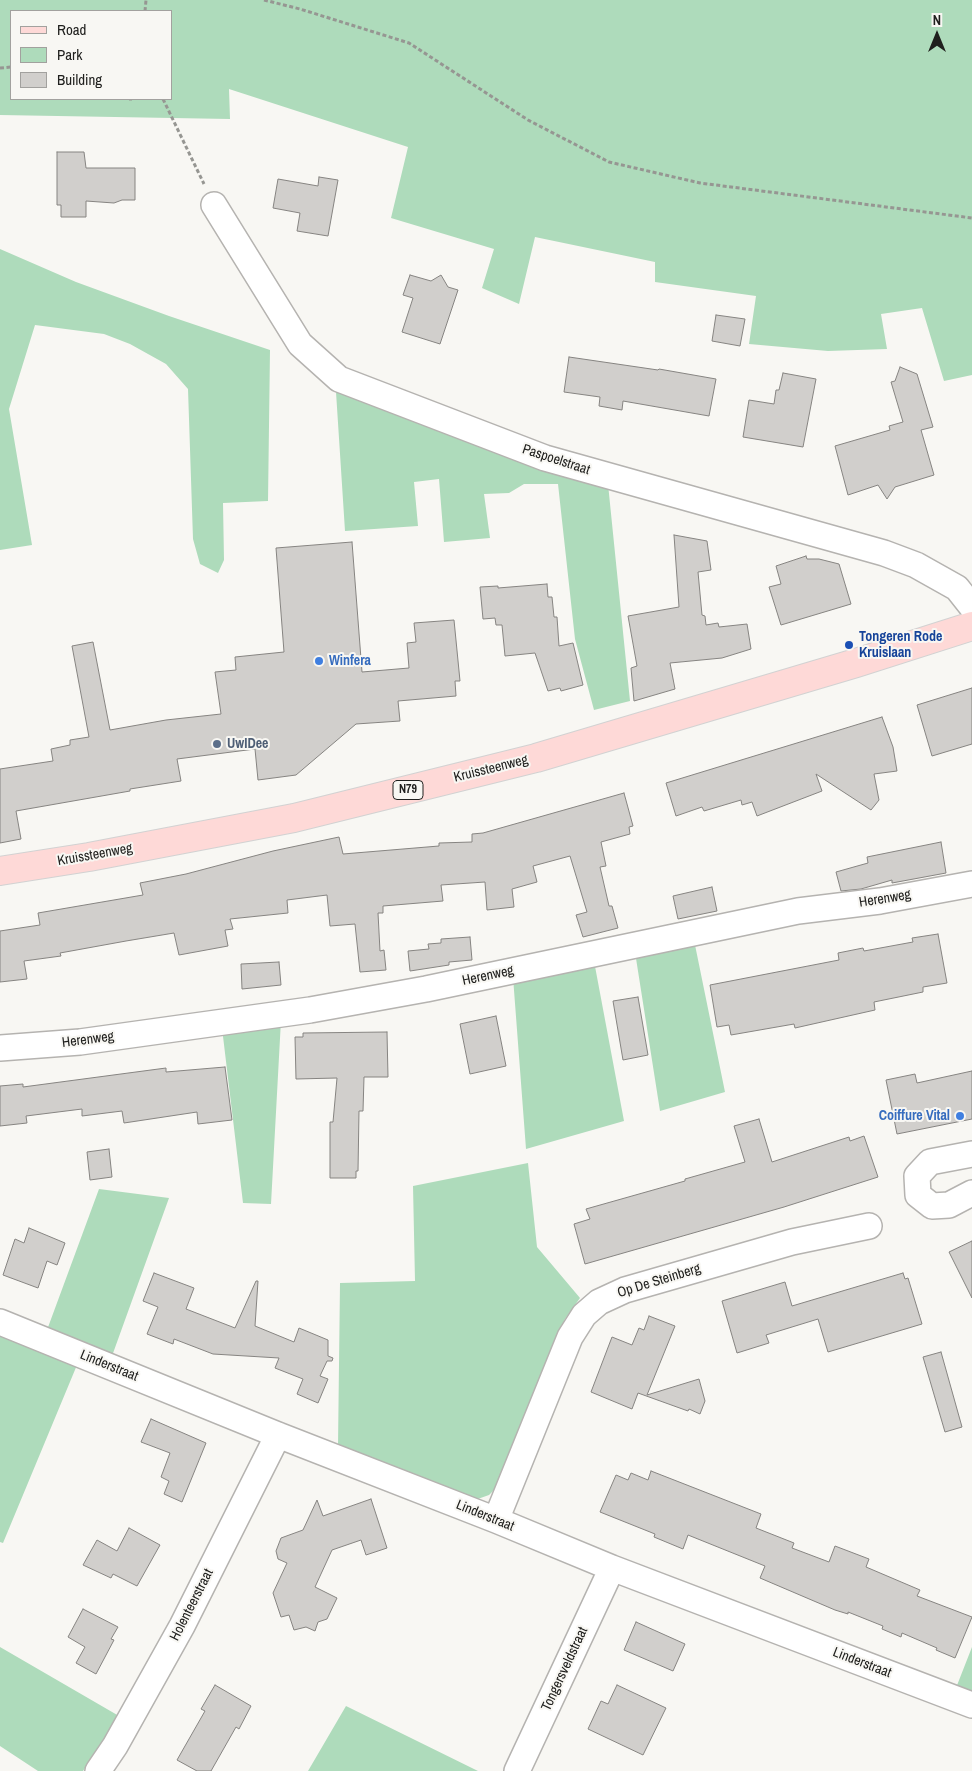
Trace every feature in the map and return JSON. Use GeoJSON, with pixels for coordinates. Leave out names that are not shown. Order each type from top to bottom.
{"type":"FeatureCollection","features":[{"type":"Feature","properties":{"kind":"main road","name":"Kruissteenweg"},"geometry":{"type":"LineString","coordinates":[[0,871],[89,858],[294,818],[536,758],[856,663],[972,626]]}},
{"type":"Feature","properties":{"kind":"street","name":"Paspoelstraat"},"geometry":{"type":"LineString","coordinates":[[214,205],[300,344],[339,379],[545,458],[884,553],[916,566],[957,588],[972,607]]}},
{"type":"Feature","properties":{"kind":"street","name":"Herenweg"},"geometry":{"type":"LineString","coordinates":[[0,1048],[80,1042],[310,1010],[426,989],[798,910],[880,901],[972,884]]}},
{"type":"Feature","properties":{"kind":"street"},"geometry":{"type":"LineString","coordinates":[[972,1154],[930,1162],[917,1176],[918,1195],[932,1206],[949,1204],[972,1193]]}},
{"type":"Feature","properties":{"kind":"street","name":"Op De Steinberg"},"geometry":{"type":"LineString","coordinates":[[496,1520],[570,1337],[584,1315],[599,1302],[625,1290],[792,1242],[869,1226]]}},
{"type":"Feature","properties":{"kind":"street","name":"Linderstraat"},"geometry":{"type":"LineString","coordinates":[[0,1322],[612,1568],[972,1704]]}},
{"type":"Feature","properties":{"kind":"street","name":"Holenteerstraat"},"geometry":{"type":"LineString","coordinates":[[98,1771],[115,1746],[182,1626],[278,1435]]}},
{"type":"Feature","properties":{"kind":"street","name":"Tongersveldstraat"},"geometry":{"type":"LineString","coordinates":[[517,1771],[612,1568]]}},
{"type":"Feature","properties":{"kind":"path"},"geometry":{"type":"LineString","coordinates":[[264,0],[300,9],[408,43],[528,120],[609,162],[700,183],[972,218]]}},
{"type":"Feature","properties":{"kind":"path"},"geometry":{"type":"LineString","coordinates":[[163,100],[214,205]]}},
{"type":"Feature","properties":{"kind":"green space"},"geometry":{"type":"Polygon","coordinates":[[[0,0],[972,0],[972,375],[944,381],[922,308],[881,314],[887,349],[828,351],[749,344],[756,296],[655,282],[655,262],[535,237],[519,304],[482,288],[494,249],[391,218],[408,147],[229,89],[230,119],[0,115],[0,0]]]}},
{"type":"Feature","properties":{"kind":"green space"},"geometry":{"type":"Polygon","coordinates":[[[0,249],[76,282],[270,350],[268,501],[223,503],[224,560],[218,573],[200,564],[193,539],[188,389],[166,364],[130,344],[104,334],[35,325],[9,409],[32,545],[0,550],[0,249]]]}},
{"type":"Feature","properties":{"kind":"green space"},"geometry":{"type":"Polygon","coordinates":[[[336,392],[537,463],[608,484],[630,701],[594,710],[575,639],[558,484],[524,484],[509,493],[484,494],[490,538],[444,542],[439,479],[414,482],[418,526],[345,531],[336,392]]]}},
{"type":"Feature","properties":{"kind":"green space"},"geometry":{"type":"Polygon","coordinates":[[[694,940],[725,1092],[660,1111],[635,952],[694,940]]]}},
{"type":"Feature","properties":{"kind":"green space"},"geometry":{"type":"Polygon","coordinates":[[[594,961],[624,1121],[526,1149],[513,977],[594,961]]]}},
{"type":"Feature","properties":{"kind":"green space"},"geometry":{"type":"Polygon","coordinates":[[[281,1020],[271,1204],[243,1203],[222,1028],[281,1020]]]}},
{"type":"Feature","properties":{"kind":"green space"},"geometry":{"type":"Polygon","coordinates":[[[528,1163],[537,1247],[580,1298],[565,1319],[499,1485],[489,1495],[472,1501],[338,1446],[340,1283],[415,1281],[413,1186],[528,1163]]]}},
{"type":"Feature","properties":{"kind":"green space"},"geometry":{"type":"Polygon","coordinates":[[[99,1189],[169,1198],[112,1356],[47,1330],[99,1189]]]}},
{"type":"Feature","properties":{"kind":"green space"},"geometry":{"type":"Polygon","coordinates":[[[0,1328],[77,1365],[3,1543],[0,1542],[0,1328]]]}},
{"type":"Feature","properties":{"kind":"green space"},"geometry":{"type":"Polygon","coordinates":[[[0,1647],[119,1716],[83,1771],[38,1771],[0,1746],[0,1647]]]}},
{"type":"Feature","properties":{"kind":"green space"},"geometry":{"type":"Polygon","coordinates":[[[972,1647],[972,1700],[954,1693],[972,1647]]]}},
{"type":"Feature","properties":{"kind":"green space"},"geometry":{"type":"Polygon","coordinates":[[[346,1706],[478,1771],[308,1771],[346,1706]]]}},
{"type":"Feature","properties":{"kind":"building"},"geometry":{"type":"Polygon","coordinates":[[[57,152],[84,152],[86,168],[135,168],[135,200],[122,200],[114,203],[86,201],[86,217],[61,217],[61,205],[57,205],[57,152]]]}},
{"type":"Feature","properties":{"kind":"building"},"geometry":{"type":"Polygon","coordinates":[[[319,177],[338,180],[328,236],[297,231],[300,213],[273,208],[278,179],[318,186],[319,177]]]}},
{"type":"Feature","properties":{"kind":"building"},"geometry":{"type":"Polygon","coordinates":[[[410,275],[431,281],[441,275],[448,287],[458,290],[440,344],[402,332],[413,298],[403,295],[410,275]]]}},
{"type":"Feature","properties":{"kind":"building"},"geometry":{"type":"Polygon","coordinates":[[[716,315],[745,319],[740,346],[712,341],[716,315]]]}},
{"type":"Feature","properties":{"kind":"building"},"geometry":{"type":"Polygon","coordinates":[[[569,357],[716,379],[709,416],[623,401],[622,410],[599,406],[600,397],[564,392],[569,357]]]}},
{"type":"Feature","properties":{"kind":"building"},"geometry":{"type":"Polygon","coordinates":[[[900,367],[917,374],[933,427],[921,430],[934,475],[895,487],[887,499],[878,485],[848,495],[835,446],[890,430],[889,426],[903,422],[891,382],[895,381],[900,367]]]}},
{"type":"Feature","properties":{"kind":"building"},"geometry":{"type":"Polygon","coordinates":[[[783,373],[816,379],[803,447],[743,437],[749,400],[774,404],[776,390],[779,390],[783,373]]]}},
{"type":"Feature","properties":{"kind":"building"},"geometry":{"type":"Polygon","coordinates":[[[674,535],[707,541],[711,570],[698,572],[702,615],[705,616],[706,625],[718,623],[719,627],[747,624],[751,649],[722,658],[670,663],[675,689],[634,701],[631,668],[637,666],[628,616],[679,607],[674,535]]]}},
{"type":"Feature","properties":{"kind":"building"},"geometry":{"type":"Polygon","coordinates":[[[352,542],[362,672],[409,668],[407,643],[416,642],[414,623],[454,620],[460,681],[455,681],[456,696],[398,701],[400,721],[356,724],[296,775],[258,780],[255,749],[177,759],[181,781],[16,811],[21,839],[0,843],[0,769],[53,761],[51,749],[70,745],[70,740],[89,737],[72,646],[93,642],[110,730],[166,720],[221,714],[215,672],[236,670],[235,657],[284,652],[276,548],[352,542]]]}},
{"type":"Feature","properties":{"kind":"building"},"geometry":{"type":"Polygon","coordinates":[[[806,556],[807,559],[819,559],[839,564],[851,604],[781,625],[769,587],[781,584],[776,566],[806,556]]]}},
{"type":"Feature","properties":{"kind":"building"},"geometry":{"type":"Polygon","coordinates":[[[547,584],[548,597],[552,597],[554,617],[557,617],[559,646],[573,643],[583,685],[561,691],[560,688],[548,691],[535,653],[505,656],[502,625],[496,625],[495,618],[483,619],[480,587],[498,586],[498,588],[547,584]]]}},
{"type":"Feature","properties":{"kind":"building"},"geometry":{"type":"Polygon","coordinates":[[[972,688],[972,744],[932,756],[917,705],[972,688]]]}},
{"type":"Feature","properties":{"kind":"building"},"geometry":{"type":"Polygon","coordinates":[[[882,717],[893,747],[897,771],[874,774],[879,800],[871,810],[816,774],[822,791],[757,816],[752,802],[742,805],[741,800],[704,811],[702,807],[676,816],[666,783],[882,717]]]}},
{"type":"Feature","properties":{"kind":"building"},"geometry":{"type":"Polygon","coordinates":[[[624,793],[633,826],[629,827],[630,834],[601,842],[606,866],[600,867],[609,906],[612,906],[618,928],[583,937],[576,915],[587,912],[570,856],[533,866],[537,882],[512,889],[514,907],[487,910],[485,882],[441,885],[443,901],[383,906],[383,913],[378,913],[380,951],[384,950],[386,970],[360,972],[355,924],[330,926],[327,895],[287,900],[288,913],[230,919],[233,929],[225,930],[228,946],[179,955],[174,933],[60,953],[61,956],[24,961],[27,979],[0,982],[0,931],[40,925],[38,913],[143,895],[140,883],[186,874],[273,851],[339,837],[343,854],[439,846],[439,843],[472,842],[472,834],[483,833],[624,793]]]}},
{"type":"Feature","properties":{"kind":"building"},"geometry":{"type":"Polygon","coordinates":[[[941,842],[946,873],[892,883],[892,880],[861,889],[841,891],[836,872],[868,863],[867,857],[941,842]]]}},
{"type":"Feature","properties":{"kind":"building"},"geometry":{"type":"Polygon","coordinates":[[[712,887],[717,911],[678,919],[673,896],[712,887]]]}},
{"type":"Feature","properties":{"kind":"building"},"geometry":{"type":"Polygon","coordinates":[[[938,934],[947,983],[923,987],[923,992],[874,1002],[875,1010],[795,1028],[794,1024],[731,1035],[729,1025],[717,1027],[710,985],[839,960],[838,953],[863,948],[864,951],[913,942],[912,938],[938,934]]]}},
{"type":"Feature","properties":{"kind":"building"},"geometry":{"type":"Polygon","coordinates":[[[470,937],[472,960],[449,962],[449,965],[410,971],[408,951],[429,949],[428,944],[441,943],[441,939],[470,937]]]}},
{"type":"Feature","properties":{"kind":"building"},"geometry":{"type":"Polygon","coordinates":[[[279,962],[281,985],[242,989],[241,964],[279,962]]]}},
{"type":"Feature","properties":{"kind":"building"},"geometry":{"type":"Polygon","coordinates":[[[638,997],[648,1055],[623,1060],[613,1001],[638,997]]]}},
{"type":"Feature","properties":{"kind":"building"},"geometry":{"type":"Polygon","coordinates":[[[496,1016],[506,1066],[470,1074],[460,1024],[496,1016]]]}},
{"type":"Feature","properties":{"kind":"building"},"geometry":{"type":"Polygon","coordinates":[[[387,1032],[388,1077],[364,1077],[363,1111],[359,1111],[358,1171],[356,1171],[356,1178],[330,1178],[330,1122],[333,1122],[337,1078],[296,1079],[295,1037],[303,1037],[303,1033],[387,1032]]]}},
{"type":"Feature","properties":{"kind":"building"},"geometry":{"type":"Polygon","coordinates":[[[225,1067],[232,1120],[198,1124],[197,1112],[124,1123],[122,1111],[82,1116],[82,1109],[26,1116],[27,1123],[0,1126],[0,1086],[23,1084],[23,1087],[166,1068],[166,1072],[225,1067]]]}},
{"type":"Feature","properties":{"kind":"building"},"geometry":{"type":"Polygon","coordinates":[[[972,1071],[972,1119],[897,1134],[886,1080],[915,1074],[917,1083],[972,1071]]]}},
{"type":"Feature","properties":{"kind":"building"},"geometry":{"type":"Polygon","coordinates":[[[759,1119],[772,1162],[849,1137],[850,1141],[864,1136],[878,1177],[784,1207],[585,1264],[574,1224],[590,1219],[586,1209],[745,1162],[734,1126],[759,1119]]]}},
{"type":"Feature","properties":{"kind":"building"},"geometry":{"type":"Polygon","coordinates":[[[109,1149],[112,1177],[90,1180],[87,1152],[109,1149]]]}},
{"type":"Feature","properties":{"kind":"building"},"geometry":{"type":"Polygon","coordinates":[[[29,1228],[65,1243],[57,1265],[47,1261],[38,1288],[3,1275],[15,1239],[24,1243],[29,1228]]]}},
{"type":"Feature","properties":{"kind":"building"},"geometry":{"type":"Polygon","coordinates":[[[972,1241],[972,1298],[949,1252],[972,1241]]]}},
{"type":"Feature","properties":{"kind":"building"},"geometry":{"type":"Polygon","coordinates":[[[154,1273],[194,1288],[186,1309],[235,1328],[256,1281],[258,1281],[255,1326],[294,1342],[299,1328],[328,1340],[328,1356],[333,1358],[332,1361],[327,1361],[320,1376],[328,1379],[318,1403],[297,1394],[303,1379],[275,1368],[279,1358],[213,1354],[174,1339],[173,1344],[147,1334],[158,1307],[143,1301],[154,1273]]]}},
{"type":"Feature","properties":{"kind":"building"},"geometry":{"type":"Polygon","coordinates":[[[903,1273],[905,1279],[908,1278],[922,1324],[828,1352],[818,1319],[766,1335],[769,1343],[737,1353],[722,1301],[785,1282],[792,1306],[903,1273]]]}},
{"type":"Feature","properties":{"kind":"building"},"geometry":{"type":"Polygon","coordinates":[[[649,1316],[675,1326],[647,1395],[699,1379],[705,1401],[700,1414],[638,1393],[632,1409],[591,1392],[612,1337],[632,1345],[639,1328],[644,1330],[649,1316]]]}},
{"type":"Feature","properties":{"kind":"building"},"geometry":{"type":"Polygon","coordinates":[[[941,1352],[962,1427],[945,1432],[923,1357],[941,1352]]]}},
{"type":"Feature","properties":{"kind":"building"},"geometry":{"type":"Polygon","coordinates":[[[151,1419],[206,1443],[182,1502],[164,1494],[169,1481],[161,1477],[170,1453],[141,1442],[151,1419]]]}},
{"type":"Feature","properties":{"kind":"building"},"geometry":{"type":"Polygon","coordinates":[[[651,1471],[761,1514],[756,1528],[794,1543],[792,1548],[829,1562],[835,1546],[869,1559],[866,1567],[920,1590],[917,1596],[972,1617],[955,1658],[902,1633],[901,1637],[882,1629],[883,1626],[848,1612],[848,1614],[835,1610],[760,1578],[765,1566],[688,1535],[683,1549],[654,1537],[655,1534],[600,1512],[616,1475],[628,1480],[631,1473],[648,1480],[651,1471]]]}},
{"type":"Feature","properties":{"kind":"building"},"geometry":{"type":"Polygon","coordinates":[[[371,1499],[387,1548],[366,1555],[361,1540],[332,1550],[315,1587],[337,1598],[327,1619],[318,1622],[315,1631],[306,1627],[294,1630],[289,1615],[281,1617],[273,1593],[287,1563],[278,1559],[276,1551],[281,1538],[303,1530],[317,1500],[323,1516],[371,1499]]]}},
{"type":"Feature","properties":{"kind":"building"},"geometry":{"type":"Polygon","coordinates":[[[129,1528],[160,1545],[137,1586],[113,1574],[111,1578],[83,1565],[97,1540],[117,1551],[129,1528]]]}},
{"type":"Feature","properties":{"kind":"building"},"geometry":{"type":"Polygon","coordinates":[[[83,1609],[118,1627],[111,1639],[114,1640],[96,1674],[76,1663],[85,1647],[68,1637],[83,1609]]]}},
{"type":"Feature","properties":{"kind":"building"},"geometry":{"type":"Polygon","coordinates":[[[636,1622],[685,1644],[673,1671],[624,1650],[636,1622]]]}},
{"type":"Feature","properties":{"kind":"building"},"geometry":{"type":"Polygon","coordinates":[[[215,1685],[251,1706],[239,1729],[236,1727],[211,1771],[197,1771],[177,1760],[205,1711],[201,1709],[215,1685]]]}},
{"type":"Feature","properties":{"kind":"building"},"geometry":{"type":"Polygon","coordinates":[[[617,1685],[666,1708],[643,1755],[588,1729],[601,1701],[608,1704],[617,1685]]]}},
{"type":"Feature","properties":{"kind":"place","name":"Tongeren Rode Kruislaan"},"geometry":{"type":"Point","coordinates":[849,645]}},
{"type":"Feature","properties":{"kind":"place","name":"Winfera"},"geometry":{"type":"Point","coordinates":[319,661]}},
{"type":"Feature","properties":{"kind":"place","name":"UwIDee"},"geometry":{"type":"Point","coordinates":[217,744]}},
{"type":"Feature","properties":{"kind":"place","name":"Coiffure Vital"},"geometry":{"type":"Point","coordinates":[960,1116]}}]}
